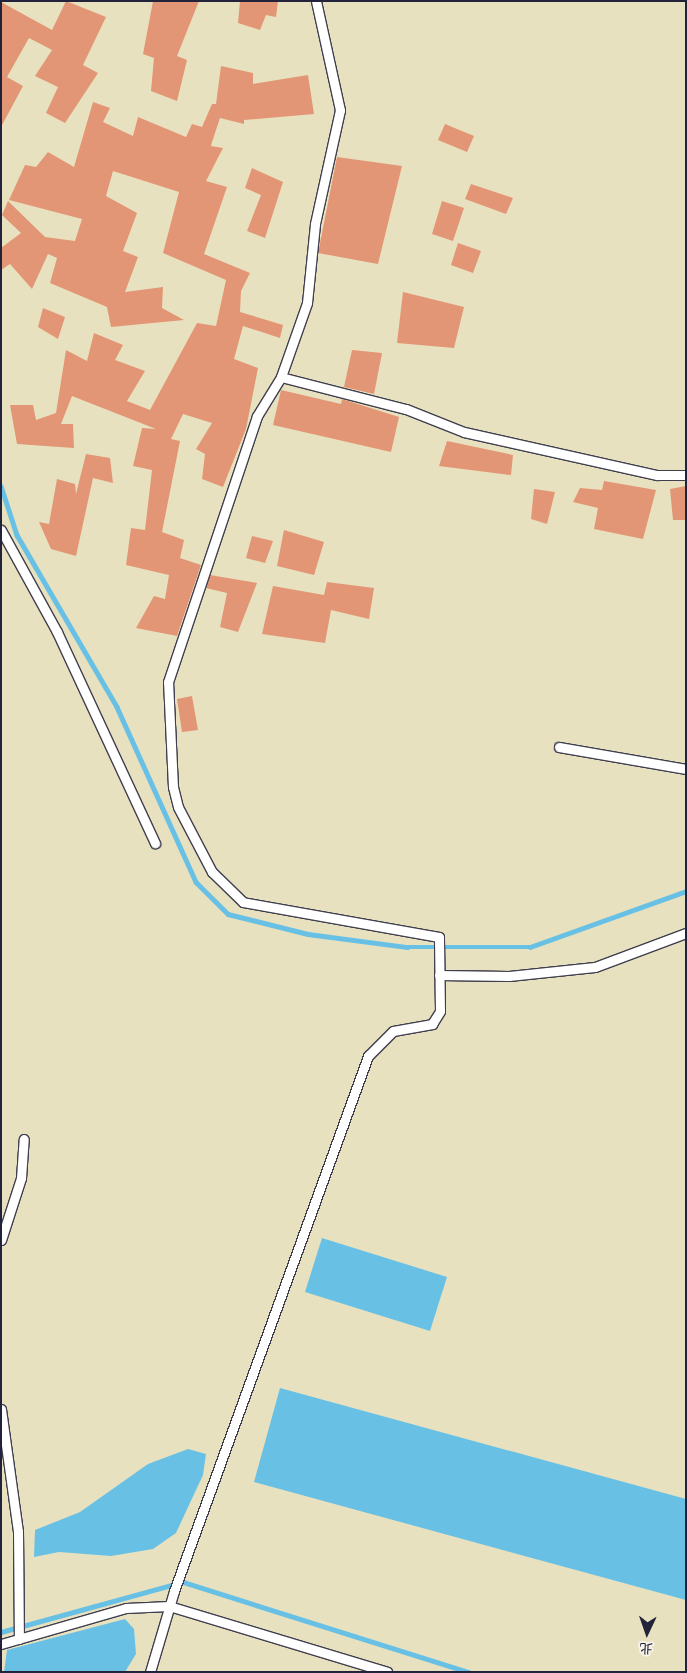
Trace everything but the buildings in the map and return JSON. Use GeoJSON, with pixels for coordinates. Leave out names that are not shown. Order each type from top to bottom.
{"type":"FeatureCollection","features":[{"type":"Feature","properties":{"kind":"lane"},"geometry":{"type":"LineString","coordinates":[[150,1672],[174,1591],[368,1056],[394,1031],[432,1024],[440,1011],[438,937],[243,902],[212,872],[178,807],[165,700],[168,682],[257,416],[280,377],[307,303],[315,224],[340,110],[316,1]]}},
{"type":"Feature","properties":{"kind":"lane"},"geometry":{"type":"LineString","coordinates":[[280,377],[406,409],[464,432],[657,475],[686,475]]}},
{"type":"Feature","properties":{"kind":"lane"},"geometry":{"type":"LineString","coordinates":[[1,530],[57,632],[155,843]]}},
{"type":"Feature","properties":{"kind":"lane"},"geometry":{"type":"LineString","coordinates":[[559,747],[686,769]]}},
{"type":"Feature","properties":{"kind":"lane"},"geometry":{"type":"LineString","coordinates":[[439,974],[509,976],[595,967],[686,933]]}},
{"type":"Feature","properties":{"kind":"lane"},"geometry":{"type":"LineString","coordinates":[[1,1240],[21,1178],[24,1139]]}},
{"type":"Feature","properties":{"kind":"lane"},"geometry":{"type":"LineString","coordinates":[[1,1409],[18,1531],[17,1604],[19,1639]]}},
{"type":"Feature","properties":{"kind":"lane"},"geometry":{"type":"LineString","coordinates":[[1,1644],[126,1608],[169,1606],[387,1672]]}},
{"type":"Feature","properties":{"kind":"water"},"geometry":{"type":"Polygon","coordinates":[[[322,1238],[447,1277],[430,1331],[305,1292],[322,1238]]]}},
{"type":"Feature","properties":{"kind":"water"},"geometry":{"type":"Polygon","coordinates":[[[280,1388],[686,1499],[686,1600],[254,1482],[280,1388]]]}},
{"type":"Feature","properties":{"kind":"water"},"geometry":{"type":"Polygon","coordinates":[[[188,1449],[206,1454],[203,1475],[176,1533],[153,1549],[111,1556],[59,1552],[34,1557],[35,1530],[80,1512],[148,1464],[188,1449]]]}},
{"type":"Feature","properties":{"kind":"water"},"geometry":{"type":"Polygon","coordinates":[[[125,1619],[134,1629],[136,1654],[125,1672],[4,1672],[7,1650],[125,1619]]]}},
{"type":"Feature","properties":{"kind":"waterway"},"geometry":{"type":"LineString","coordinates":[[1,486],[17,535],[117,707],[196,882],[228,914],[308,934],[407,947],[530,947],[686,891]]}},
{"type":"Feature","properties":{"kind":"waterway"},"geometry":{"type":"LineString","coordinates":[[1,1632],[183,1582],[469,1672]]}}]}
